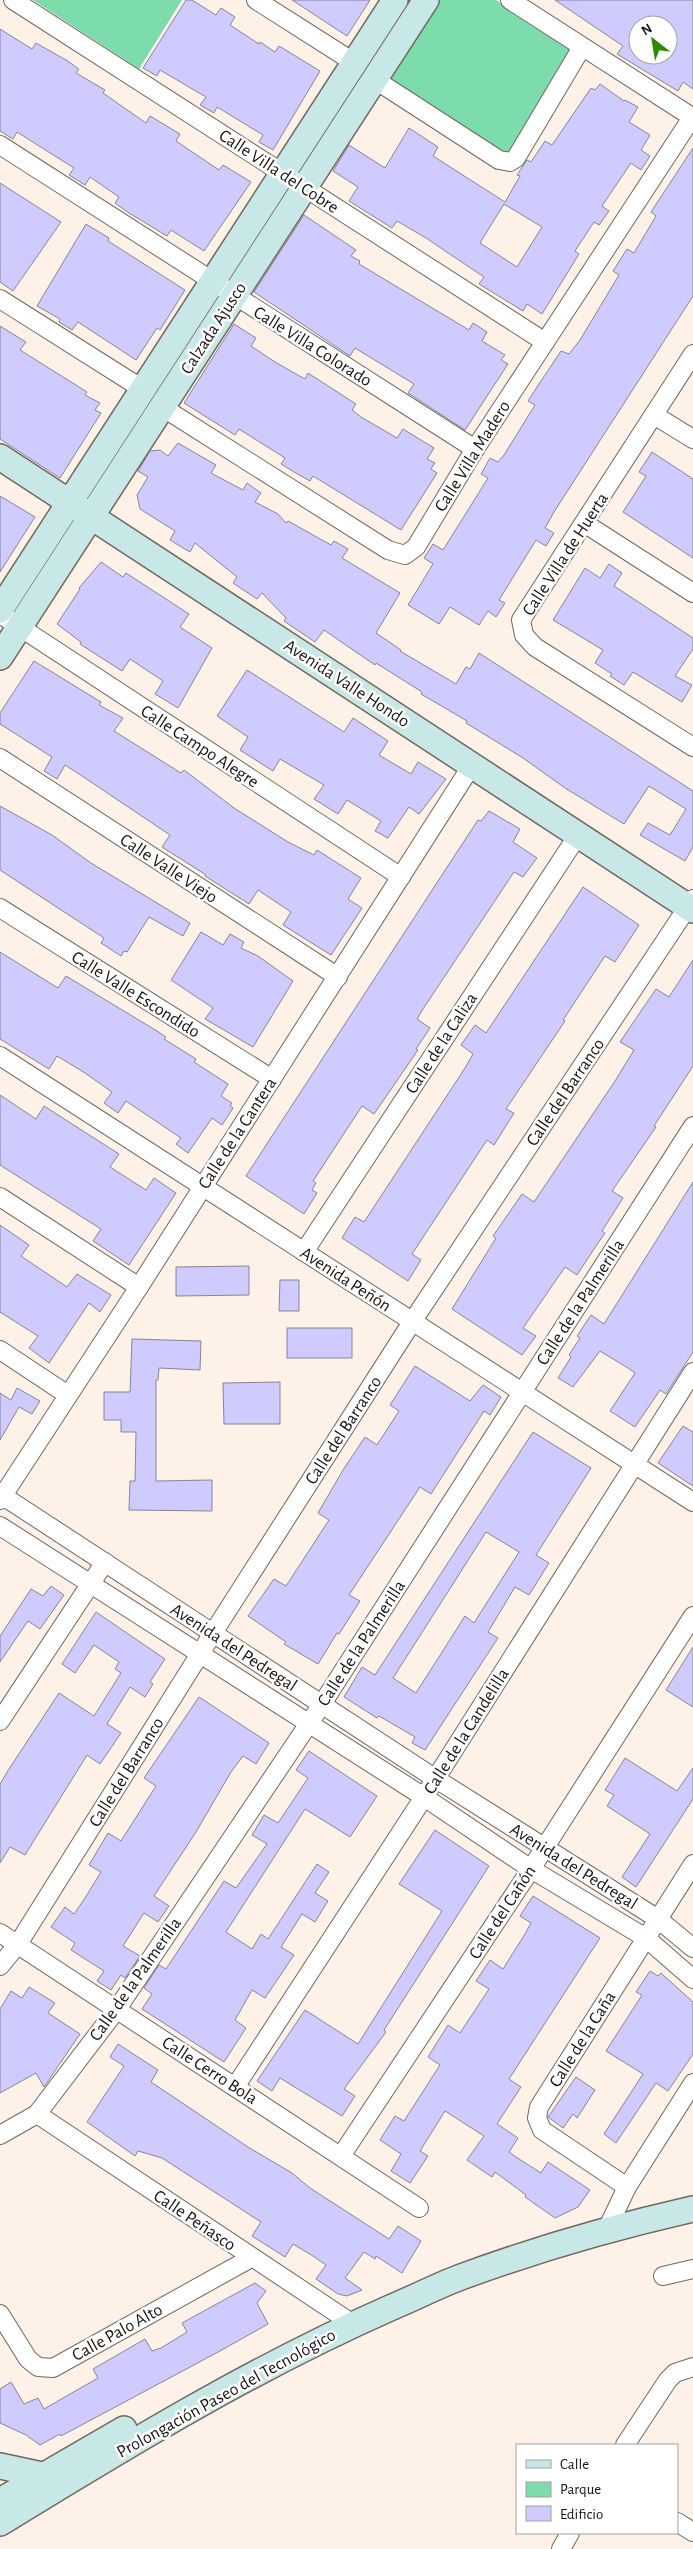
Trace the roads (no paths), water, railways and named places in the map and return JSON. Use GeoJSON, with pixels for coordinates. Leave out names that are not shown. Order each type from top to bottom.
{"type":"FeatureCollection","features":[{"type":"Feature","properties":{"kind":"street","name":"Calle Villa del Cobre"},"geometry":{"type":"LineString","coordinates":[[13,0],[545,342]]}},
{"type":"Feature","properties":{"kind":"street"},"geometry":{"type":"LineString","coordinates":[[256,0],[355,63]]}},
{"type":"Feature","properties":{"kind":"street","name":"Calzada Ajusco"},"geometry":{"type":"LineString","coordinates":[[0,657],[10,621],[91,516],[162,407],[284,173],[395,0]]}},
{"type":"Feature","properties":{"kind":"street","name":"Calzada Ajusco"},"geometry":{"type":"LineString","coordinates":[[0,610],[144,390],[304,187],[426,0]]}},
{"type":"Feature","properties":{"kind":"street"},"geometry":{"type":"LineString","coordinates":[[510,0],[692,116]]}},
{"type":"Feature","properties":{"kind":"street"},"geometry":{"type":"LineString","coordinates":[[372,35],[395,48]]}},
{"type":"Feature","properties":{"kind":"street"},"geometry":{"type":"LineString","coordinates":[[374,79],[498,160],[510,162],[516,158],[582,47]]}},
{"type":"Feature","properties":{"kind":"street","name":"Calle Villa Madero"},"geometry":{"type":"LineString","coordinates":[[162,407],[397,554],[405,555],[416,547],[475,449],[692,116]]}},
{"type":"Feature","properties":{"kind":"street","name":"Calle Villa Colorado"},"geometry":{"type":"LineString","coordinates":[[0,145],[475,449]]}},
{"type":"Feature","properties":{"kind":"street"},"geometry":{"type":"LineString","coordinates":[[0,298],[144,390]]}},
{"type":"Feature","properties":{"kind":"street","name":"Calle Villa de Huerta"},"geometry":{"type":"LineString","coordinates":[[693,354],[521,620],[524,635],[535,647],[693,747]]}},
{"type":"Feature","properties":{"kind":"street"},"geometry":{"type":"LineString","coordinates":[[654,415],[693,439]]}},
{"type":"Feature","properties":{"kind":"street","name":"Avenida Valle Hondo"},"geometry":{"type":"LineString","coordinates":[[0,457],[578,835],[691,905]]}},
{"type":"Feature","properties":{"kind":"street"},"geometry":{"type":"LineString","coordinates":[[584,523],[693,593]]}},
{"type":"Feature","properties":{"kind":"street","name":"Calle Campo Alegre"},"geometry":{"type":"LineString","coordinates":[[10,621],[401,878]]}},
{"type":"Feature","properties":{"kind":"street","name":"Calle Valle Viejo"},"geometry":{"type":"LineString","coordinates":[[0,758],[338,977]]}},
{"type":"Feature","properties":{"kind":"street","name":"Calle de la Cantera"},"geometry":{"type":"LineString","coordinates":[[1,1496],[139,1287],[472,765]]}},
{"type":"Feature","properties":{"kind":"street","name":"Calle de la Caliza"},"geometry":{"type":"LineString","coordinates":[[304,1252],[578,835]]}},
{"type":"Feature","properties":{"kind":"street","name":"Calle del Barranco"},"geometry":{"type":"LineString","coordinates":[[0,1966],[18,1944],[213,1633],[412,1322],[691,905]]}},
{"type":"Feature","properties":{"kind":"street","name":"Calle Valle Escondido"},"geometry":{"type":"LineString","coordinates":[[0,908],[272,1079]]}},
{"type":"Feature","properties":{"kind":"street","name":"Avenida Peñón"},"geometry":{"type":"LineString","coordinates":[[0,1056],[693,1502]]}},
{"type":"Feature","properties":{"kind":"street","name":"Calle de la Palmerilla"},"geometry":{"type":"LineString","coordinates":[[0,2136],[37,2114],[117,2009],[322,1704],[693,1126]]}},
{"type":"Feature","properties":{"kind":"street"},"geometry":{"type":"LineString","coordinates":[[0,1197],[139,1287]]}},
{"type":"Feature","properties":{"kind":"street"},"geometry":{"type":"LineString","coordinates":[[0,1350],[68,1395]]}},
{"type":"Feature","properties":{"kind":"street","name":"Calle de la Candelilla"},"geometry":{"type":"LineString","coordinates":[[235,2087],[436,1779],[693,1372]]}},
{"type":"Feature","properties":{"kind":"street","name":"Avenida del Pedregal"},"geometry":{"type":"LineString","coordinates":[[1,1496],[543,1848],[658,1919],[693,1948]]}},
{"type":"Feature","properties":{"kind":"street","name":"Avenida del Pedregal"},"geometry":{"type":"LineString","coordinates":[[0,1526],[424,1797],[531,1868],[646,1938],[693,1979]]}},
{"type":"Feature","properties":{"kind":"street"},"geometry":{"type":"LineString","coordinates":[[0,1721],[105,1562]]}},
{"type":"Feature","properties":{"kind":"street","name":"Calle del Cañón"},"geometry":{"type":"LineString","coordinates":[[341,2156],[531,1868],[693,1616]]}},
{"type":"Feature","properties":{"kind":"street","name":"Calle de la Caña"},"geometry":{"type":"LineString","coordinates":[[627,2187],[542,2130],[537,2118],[539,2107],[693,1864]]}},
{"type":"Feature","properties":{"kind":"street","name":"Calle Cerro Bola"},"geometry":{"type":"LineString","coordinates":[[0,1933],[420,2208]]}},
{"type":"Feature","properties":{"kind":"street"},"geometry":{"type":"LineString","coordinates":[[607,2229],[627,2187],[693,2083]]}},
{"type":"Feature","properties":{"kind":"street","name":"Calle Peñasco"},"geometry":{"type":"LineString","coordinates":[[37,2114],[347,2320]]}},
{"type":"Feature","properties":{"kind":"street","name":"Prolongación Paseo del Tecnológico"},"geometry":{"type":"LineString","coordinates":[[0,2501],[42,2475],[243,2364],[347,2320],[460,2277],[607,2229],[693,2209]]}},
{"type":"Feature","properties":{"kind":"street","name":"Calle Palo Alto"},"geometry":{"type":"LineString","coordinates":[[0,2314],[28,2359],[38,2367],[52,2368],[251,2258]]}},
{"type":"Feature","properties":{"kind":"street"},"geometry":{"type":"LineString","coordinates":[[663,2276],[693,2270]]}},
{"type":"Feature","properties":{"kind":"street","name":"Prolongación Paseo del Tecnológico"},"geometry":{"type":"LineString","coordinates":[[0,2523],[196,2406],[347,2320]]}},
{"type":"Feature","properties":{"kind":"street"},"geometry":{"type":"LineString","coordinates":[[626,2444],[668,2380],[675,2373],[691,2370]]}},
{"type":"Feature","properties":{"kind":"street"},"geometry":{"type":"LineString","coordinates":[[0,2466],[42,2475]]}},
{"type":"Feature","properties":{"kind":"street"},"geometry":{"type":"LineString","coordinates":[[678,2523],[693,2532]]}},
{"type":"Feature","properties":{"kind":"street"},"geometry":{"type":"LineString","coordinates":[[560,2549],[569,2534]]}}]}
